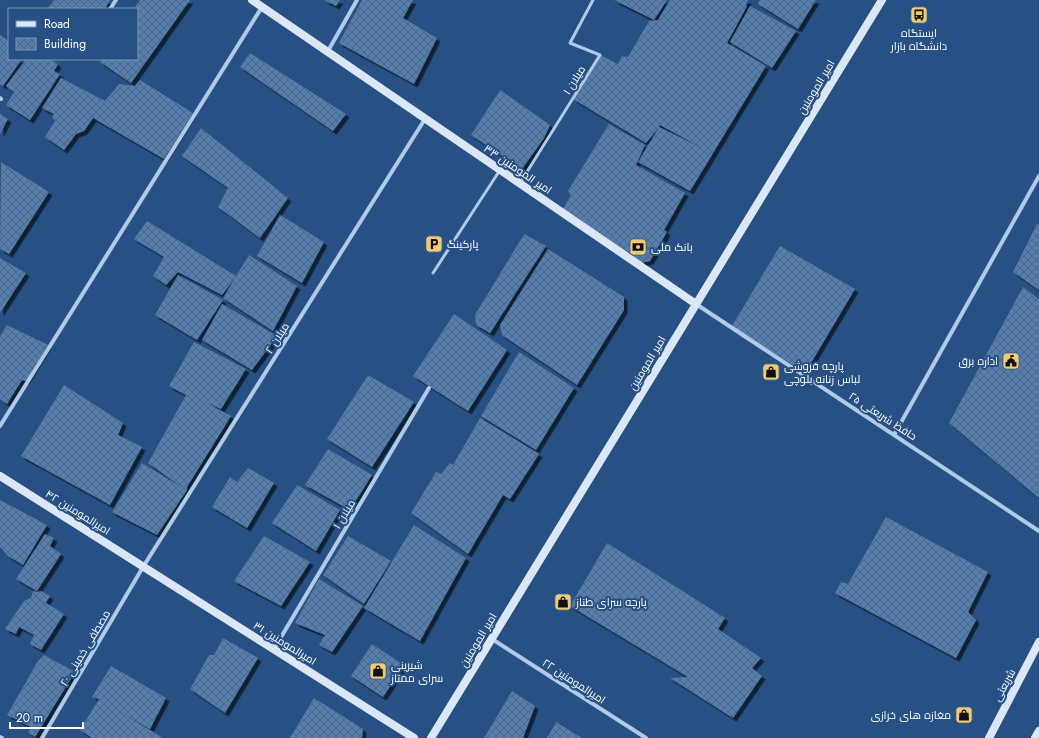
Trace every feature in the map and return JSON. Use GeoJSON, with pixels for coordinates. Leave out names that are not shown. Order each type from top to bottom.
{"type":"FeatureCollection","features":[{"type":"Feature","properties":{"kind":"street","name":"امیر المومنین ۳۳"},"geometry":{"type":"LineString","coordinates":[[252,0],[696,304]]}},
{"type":"Feature","properties":{"kind":"street"},"geometry":{"type":"LineString","coordinates":[[328,52],[357,0]]}},
{"type":"Feature","properties":{"kind":"street","name":"امیر المومنین"},"geometry":{"type":"LineString","coordinates":[[431,738],[882,0]]}},
{"type":"Feature","properties":{"kind":"street"},"geometry":{"type":"LineString","coordinates":[[0,426],[262,6]]}},
{"type":"Feature","properties":{"kind":"street","name":"میلان ۲"},"geometry":{"type":"LineString","coordinates":[[143,567],[425,119]]}},
{"type":"Feature","properties":{"kind":"street"},"geometry":{"type":"LineString","coordinates":[[894,435],[1039,176]]}},
{"type":"Feature","properties":{"kind":"street","name":"حافظ شریعتی ۲۵"},"geometry":{"type":"LineString","coordinates":[[696,304],[1039,530]]}},
{"type":"Feature","properties":{"kind":"street","name":"میلان ۱"},"geometry":{"type":"LineString","coordinates":[[274,649],[429,388]]}},
{"type":"Feature","properties":{"kind":"street","name":"امیرالمومنین ۴۲"},"geometry":{"type":"LineString","coordinates":[[0,476],[143,567]]}},
{"type":"Feature","properties":{"kind":"street","name":"امیرالمومنین ۳۱"},"geometry":{"type":"LineString","coordinates":[[143,567],[414,738]]}},
{"type":"Feature","properties":{"kind":"street","name":"مصطفی خمینی ۲۰"},"geometry":{"type":"LineString","coordinates":[[42,738],[143,567]]}},
{"type":"Feature","properties":{"kind":"street","name":"امیرالمومنین ۲۲"},"geometry":{"type":"LineString","coordinates":[[492,639],[646,738]]}},
{"type":"Feature","properties":{"kind":"street","name":"شریعتی"},"geometry":{"type":"LineString","coordinates":[[989,738],[1039,642]]}},
{"type":"Feature","properties":{"kind":"street"},"geometry":{"type":"LineString","coordinates":[[1035,738],[1039,731]]}},
{"type":"Feature","properties":{"kind":"lane","name":"میلان ۱"},"geometry":{"type":"LineString","coordinates":[[520,184],[600,55],[570,43],[593,0]]}},
{"type":"Feature","properties":{"kind":"lane"},"geometry":{"type":"LineString","coordinates":[[432,273],[500,170]]}},
{"type":"Feature","properties":{"kind":"building"},"geometry":{"type":"Polygon","coordinates":[[[54,0],[110,0],[106,8],[48,8],[54,0]]]}},
{"type":"Feature","properties":{"kind":"building"},"geometry":{"type":"Polygon","coordinates":[[[140,0],[190,0],[131,83],[100,62],[101,60],[138,60],[138,8],[135,8],[140,0]]]}},
{"type":"Feature","properties":{"kind":"building"},"geometry":{"type":"Polygon","coordinates":[[[324,0],[340,0],[336,6],[324,0]]]}},
{"type":"Feature","properties":{"kind":"building"},"geometry":{"type":"Polygon","coordinates":[[[362,0],[413,0],[403,18],[437,38],[414,84],[339,43],[362,0]]]}},
{"type":"Feature","properties":{"kind":"building"},"geometry":{"type":"Polygon","coordinates":[[[614,0],[667,0],[654,20],[614,0]]]}},
{"type":"Feature","properties":{"kind":"building"},"geometry":{"type":"Polygon","coordinates":[[[670,0],[748,0],[747,6],[727,43],[766,66],[690,191],[638,162],[659,127],[646,143],[573,99],[600,55],[618,64],[622,56],[628,57],[649,21],[658,20],[670,0]],[[660,125],[659,127],[702,148],[660,125]]]}},
{"type":"Feature","properties":{"kind":"building"},"geometry":{"type":"Polygon","coordinates":[[[760,0],[816,0],[798,29],[758,4],[760,0]]]}},
{"type":"Feature","properties":{"kind":"building"},"geometry":{"type":"Polygon","coordinates":[[[750,6],[796,31],[772,68],[730,42],[750,6]]]}},
{"type":"Feature","properties":{"kind":"building"},"geometry":{"type":"Polygon","coordinates":[[[0,35],[8,40],[8,60],[21,60],[3,86],[0,84],[0,35]]]}},
{"type":"Feature","properties":{"kind":"building"},"geometry":{"type":"Polygon","coordinates":[[[250,53],[346,114],[333,131],[240,67],[250,53]]]}},
{"type":"Feature","properties":{"kind":"building"},"geometry":{"type":"Polygon","coordinates":[[[25,60],[52,60],[58,64],[54,71],[60,74],[30,120],[6,105],[14,92],[6,86],[25,60]]]}},
{"type":"Feature","properties":{"kind":"building"},"geometry":{"type":"Polygon","coordinates":[[[61,78],[105,101],[119,84],[135,86],[140,80],[193,113],[164,159],[93,118],[84,131],[76,134],[64,150],[45,137],[55,121],[52,117],[54,114],[42,108],[61,78]]]}},
{"type":"Feature","properties":{"kind":"building"},"geometry":{"type":"Polygon","coordinates":[[[500,90],[550,125],[544,138],[522,169],[471,135],[500,90]]]}},
{"type":"Feature","properties":{"kind":"building"},"geometry":{"type":"Polygon","coordinates":[[[0,114],[8,119],[0,134],[0,114]]]}},
{"type":"Feature","properties":{"kind":"building"},"geometry":{"type":"Polygon","coordinates":[[[609,124],[645,145],[636,165],[685,193],[664,230],[667,232],[650,261],[641,263],[563,209],[571,195],[568,191],[609,124]]]}},
{"type":"Feature","properties":{"kind":"building"},"geometry":{"type":"Polygon","coordinates":[[[201,128],[288,198],[260,238],[218,207],[228,188],[182,156],[201,128]]]}},
{"type":"Feature","properties":{"kind":"building"},"geometry":{"type":"Polygon","coordinates":[[[1,162],[49,192],[9,254],[0,249],[1,162]]]}},
{"type":"Feature","properties":{"kind":"building"},"geometry":{"type":"Polygon","coordinates":[[[280,215],[324,242],[302,283],[257,256],[280,215]]]}},
{"type":"Feature","properties":{"kind":"building"},"geometry":{"type":"Polygon","coordinates":[[[147,221],[236,276],[249,255],[297,286],[273,331],[223,298],[235,278],[222,295],[178,272],[166,285],[153,276],[164,257],[134,239],[147,221]]]}},
{"type":"Feature","properties":{"kind":"building"},"geometry":{"type":"Polygon","coordinates":[[[1037,224],[1039,225],[1039,290],[1013,272],[1037,224]]]}},
{"type":"Feature","properties":{"kind":"building"},"geometry":{"type":"Polygon","coordinates":[[[524,234],[546,246],[490,333],[476,325],[475,315],[524,234]]]}},
{"type":"Feature","properties":{"kind":"building"},"geometry":{"type":"Polygon","coordinates":[[[780,246],[855,289],[805,373],[732,326],[780,246]]]}},
{"type":"Feature","properties":{"kind":"building"},"geometry":{"type":"Polygon","coordinates":[[[548,249],[624,297],[624,310],[577,385],[502,335],[500,325],[548,249]]]}},
{"type":"Feature","properties":{"kind":"building"},"geometry":{"type":"Polygon","coordinates":[[[0,258],[26,273],[0,313],[0,258]]]}},
{"type":"Feature","properties":{"kind":"building"},"geometry":{"type":"Polygon","coordinates":[[[178,275],[223,300],[197,340],[155,315],[178,275]]]}},
{"type":"Feature","properties":{"kind":"building","name":"اداره برق"},"geometry":{"type":"Polygon","coordinates":[[[1023,287],[1039,299],[1039,498],[949,423],[1023,287]]]}},
{"type":"Feature","properties":{"kind":"building"},"geometry":{"type":"Polygon","coordinates":[[[222,304],[277,336],[252,370],[202,340],[222,304]]]}},
{"type":"Feature","properties":{"kind":"building"},"geometry":{"type":"Polygon","coordinates":[[[454,314],[507,350],[468,411],[413,376],[454,314]]]}},
{"type":"Feature","properties":{"kind":"building"},"geometry":{"type":"Polygon","coordinates":[[[7,325],[48,345],[26,381],[22,380],[7,404],[0,399],[0,336],[7,325]]]}},
{"type":"Feature","properties":{"kind":"building"},"geometry":{"type":"Polygon","coordinates":[[[194,342],[246,369],[221,409],[205,402],[231,416],[187,487],[187,490],[157,535],[112,512],[142,463],[183,488],[148,463],[186,395],[169,386],[194,342]]]}},
{"type":"Feature","properties":{"kind":"building"},"geometry":{"type":"Polygon","coordinates":[[[519,352],[574,388],[536,450],[481,416],[519,352]]]}},
{"type":"Feature","properties":{"kind":"building"},"geometry":{"type":"Polygon","coordinates":[[[368,375],[414,402],[372,467],[327,439],[368,375]]]}},
{"type":"Feature","properties":{"kind":"building"},"geometry":{"type":"Polygon","coordinates":[[[64,385],[123,423],[118,435],[142,447],[110,505],[21,456],[64,385]]]}},
{"type":"Feature","properties":{"kind":"building"},"geometry":{"type":"Polygon","coordinates":[[[480,418],[539,454],[510,499],[503,495],[468,554],[411,513],[436,472],[441,474],[450,463],[453,465],[480,418]]]}},
{"type":"Feature","properties":{"kind":"building"},"geometry":{"type":"Polygon","coordinates":[[[328,449],[372,475],[350,510],[305,485],[328,449]]]}},
{"type":"Feature","properties":{"kind":"building"},"geometry":{"type":"Polygon","coordinates":[[[248,468],[274,483],[247,528],[212,507],[230,477],[237,482],[248,468]]]}},
{"type":"Feature","properties":{"kind":"building"},"geometry":{"type":"Polygon","coordinates":[[[297,485],[340,510],[316,551],[272,523],[297,485]]]}},
{"type":"Feature","properties":{"kind":"building"},"geometry":{"type":"Polygon","coordinates":[[[0,500],[47,525],[23,565],[8,556],[0,547],[0,500]]]}},
{"type":"Feature","properties":{"kind":"building"},"geometry":{"type":"Polygon","coordinates":[[[886,517],[988,572],[968,612],[976,620],[956,658],[835,593],[841,582],[848,584],[886,517]]]}},
{"type":"Feature","properties":{"kind":"building"},"geometry":{"type":"Polygon","coordinates":[[[414,525],[466,558],[420,641],[364,608],[414,525]]]}},
{"type":"Feature","properties":{"kind":"building"},"geometry":{"type":"Polygon","coordinates":[[[45,534],[54,538],[50,546],[61,554],[37,591],[16,579],[45,534]]]}},
{"type":"Feature","properties":{"kind":"building"},"geometry":{"type":"Polygon","coordinates":[[[264,536],[310,562],[281,606],[234,581],[264,536]]]}},
{"type":"Feature","properties":{"kind":"building"},"geometry":{"type":"Polygon","coordinates":[[[348,536],[391,561],[364,604],[323,575],[348,536]]]}},
{"type":"Feature","properties":{"kind":"building"},"geometry":{"type":"Polygon","coordinates":[[[607,543],[725,618],[718,629],[761,658],[752,668],[762,676],[733,718],[670,678],[688,677],[570,606],[607,543]]]}},
{"type":"Feature","properties":{"kind":"building"},"geometry":{"type":"Polygon","coordinates":[[[319,579],[363,606],[332,652],[319,645],[325,635],[295,623],[319,579]]]}},
{"type":"Feature","properties":{"kind":"building"},"geometry":{"type":"Polygon","coordinates":[[[33,591],[41,591],[50,596],[46,603],[64,614],[41,650],[30,644],[34,635],[19,627],[16,634],[5,629],[24,601],[31,598],[33,591]]]}},
{"type":"Feature","properties":{"kind":"building"},"geometry":{"type":"Polygon","coordinates":[[[223,638],[258,658],[225,713],[190,689],[209,655],[214,655],[223,638]]]}},
{"type":"Feature","properties":{"kind":"building","name":"شیرینی سرای ممتاز"},"geometry":{"type":"Polygon","coordinates":[[[372,644],[404,665],[383,697],[351,676],[372,644]]]}},
{"type":"Feature","properties":{"kind":"building"},"geometry":{"type":"Polygon","coordinates":[[[44,655],[75,672],[35,737],[28,732],[31,727],[7,715],[38,661],[44,655]]]}},
{"type":"Feature","properties":{"kind":"building"},"geometry":{"type":"Polygon","coordinates":[[[111,666],[166,698],[150,729],[117,710],[163,738],[92,738],[80,730],[99,699],[92,697],[111,666]]]}},
{"type":"Feature","properties":{"kind":"building"},"geometry":{"type":"Polygon","coordinates":[[[512,691],[535,706],[523,738],[484,738],[512,691]]]}},
{"type":"Feature","properties":{"kind":"building"},"geometry":{"type":"Polygon","coordinates":[[[314,698],[363,729],[362,738],[290,738],[314,698]]]}},
{"type":"Feature","properties":{"kind":"building"},"geometry":{"type":"Polygon","coordinates":[[[556,722],[582,738],[547,738],[556,722]]]}},
{"type":"Feature","properties":{"kind":"place","name":"ایستگاه دانشگاه بازار"},"geometry":{"type":"Point","coordinates":[919,15]}},
{"type":"Feature","properties":{"kind":"place","name":"پارکینگ"},"geometry":{"type":"Point","coordinates":[434,244]}},
{"type":"Feature","properties":{"kind":"place","name":"بانک ملی"},"geometry":{"type":"Point","coordinates":[638,247]}},
{"type":"Feature","properties":{"kind":"place","name":"اداره برق"},"geometry":{"type":"Point","coordinates":[1011,361]}},
{"type":"Feature","properties":{"kind":"place","name":"پارچه فروشی لباس زنانه بلوچی"},"geometry":{"type":"Point","coordinates":[771,372]}},
{"type":"Feature","properties":{"kind":"place","name":"پارچه سرای طناز"},"geometry":{"type":"Point","coordinates":[563,602]}},
{"type":"Feature","properties":{"kind":"place","name":"شیرینی سرای ممتاز"},"geometry":{"type":"Point","coordinates":[378,671]}},
{"type":"Feature","properties":{"kind":"place","name":"مغازه های خرازی"},"geometry":{"type":"Point","coordinates":[964,715]}}]}
